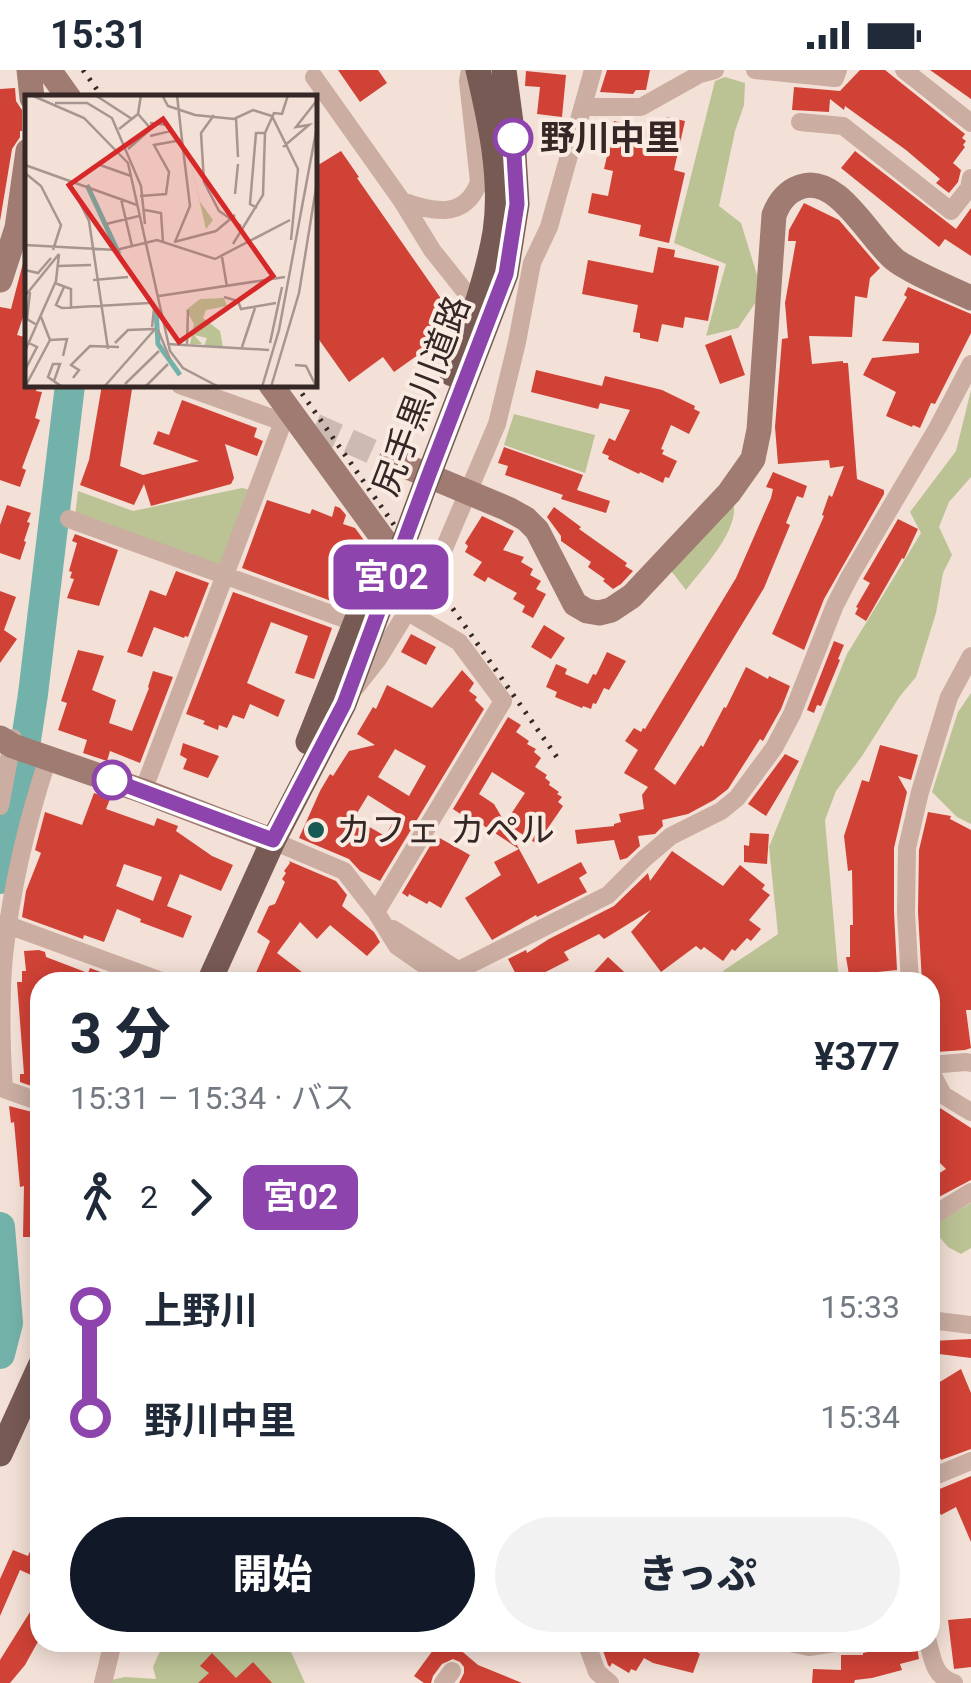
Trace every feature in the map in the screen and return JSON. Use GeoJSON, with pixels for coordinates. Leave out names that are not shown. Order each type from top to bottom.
{"type":"FeatureCollection","features":[{"type":"Feature","properties":{"kind":"main road","name":"尻手黒川道路"},"geometry":{"type":"LineString","coordinates":[[273,840],[476,304],[495,231],[497,202],[488,113],[478,70]]}},
{"type":"Feature","properties":{"kind":"main road","name":"尻手黒川道路"},"geometry":{"type":"LineString","coordinates":[[214,972],[273,840],[344,704],[411,469],[506,274],[515,224],[516,183],[504,70]]}},
{"type":"Feature","properties":{"kind":"main road"},"geometry":{"type":"LineString","coordinates":[[0,1454],[30,1388]]}},
{"type":"Feature","properties":{"kind":"street"},"geometry":{"type":"LineString","coordinates":[[29,70],[32,95]]}},
{"type":"Feature","properties":{"kind":"street"},"geometry":{"type":"LineString","coordinates":[[48,70],[67,95]]}},
{"type":"Feature","properties":{"kind":"street"},"geometry":{"type":"LineString","coordinates":[[402,201],[430,212],[452,210],[474,196],[479,182],[470,70]]}},
{"type":"Feature","properties":{"kind":"street"},"geometry":{"type":"LineString","coordinates":[[344,704],[378,659],[440,558],[497,424],[532,263],[549,227],[593,70]]}},
{"type":"Feature","properties":{"kind":"street"},"geometry":{"type":"LineString","coordinates":[[584,107],[641,106],[715,70]]}},
{"type":"Feature","properties":{"kind":"street"},"geometry":{"type":"LineString","coordinates":[[755,70],[834,78],[838,70]]}},
{"type":"Feature","properties":{"kind":"street"},"geometry":{"type":"LineString","coordinates":[[904,70],[971,123]]}},
{"type":"Feature","properties":{"kind":"street"},"geometry":{"type":"LineString","coordinates":[[314,78],[432,250],[476,304]]}},
{"type":"Feature","properties":{"kind":"street"},"geometry":{"type":"LineString","coordinates":[[800,122],[844,126],[951,212],[969,188],[971,178]]}},
{"type":"Feature","properties":{"kind":"street"},"geometry":{"type":"LineString","coordinates":[[0,280],[18,228],[25,174]]}},
{"type":"Feature","properties":{"kind":"street"},"geometry":{"type":"LineString","coordinates":[[411,469],[526,519],[537,530],[575,604],[587,611],[611,610],[632,596],[729,493],[753,459],[760,430],[774,215],[791,192],[804,185],[822,186],[838,196],[894,259],[971,298]]}},
{"type":"Feature","properties":{"kind":"street"},"geometry":{"type":"LineString","coordinates":[[515,224],[549,227]]}},
{"type":"Feature","properties":{"kind":"street"},"geometry":{"type":"LineString","coordinates":[[462,972],[608,895],[671,836],[721,811],[737,798],[774,748],[792,714],[835,605],[971,364]]}},
{"type":"Feature","properties":{"kind":"street"},"geometry":{"type":"LineString","coordinates":[[190,388],[297,421]]}},
{"type":"Feature","properties":{"kind":"street"},"geometry":{"type":"LineString","coordinates":[[274,388],[386,543]]}},
{"type":"Feature","properties":{"kind":"street"},"geometry":{"type":"LineString","coordinates":[[143,791],[225,575],[297,421]]}},
{"type":"Feature","properties":{"kind":"street"},"geometry":{"type":"LineString","coordinates":[[70,520],[356,623]]}},
{"type":"Feature","properties":{"kind":"street"},"geometry":{"type":"LineString","coordinates":[[379,917],[503,701],[459,642],[408,612]]}},
{"type":"Feature","properties":{"kind":"street"},"geometry":{"type":"LineString","coordinates":[[909,972],[907,848],[949,698],[971,656]]}},
{"type":"Feature","properties":{"kind":"street"},"geometry":{"type":"LineString","coordinates":[[0,806],[9,740],[344,870],[397,946],[444,972]]}},
{"type":"Feature","properties":{"kind":"street"},"geometry":{"type":"LineString","coordinates":[[30,1098],[4,1089],[0,1033],[8,926],[34,799],[48,758]]}},
{"type":"Feature","properties":{"kind":"street"},"geometry":{"type":"LineString","coordinates":[[8,926],[136,972]]}},
{"type":"Feature","properties":{"kind":"street"},"geometry":{"type":"LineString","coordinates":[[940,1066],[971,1064]]}},
{"type":"Feature","properties":{"kind":"street"},"geometry":{"type":"LineString","coordinates":[[940,1087],[944,1095],[971,1112]]}},
{"type":"Feature","properties":{"kind":"street"},"geometry":{"type":"LineString","coordinates":[[940,1211],[971,1192]]}},
{"type":"Feature","properties":{"kind":"street"},"geometry":{"type":"LineString","coordinates":[[940,1321],[971,1325]]}},
{"type":"Feature","properties":{"kind":"street"},"geometry":{"type":"LineString","coordinates":[[940,1474],[971,1461]]}},
{"type":"Feature","properties":{"kind":"street"},"geometry":{"type":"LineString","coordinates":[[103,1683],[111,1652]]}},
{"type":"Feature","properties":{"kind":"street"},"geometry":{"type":"LineString","coordinates":[[590,1652],[597,1672],[610,1683]]}},
{"type":"Feature","properties":{"kind":"street"},"geometry":{"type":"LineString","coordinates":[[930,1652],[935,1670],[954,1683]]}},
{"type":"Feature","properties":{"kind":"green space"},"geometry":{"type":"Polygon","coordinates":[[[725,77],[745,83],[744,105],[719,206],[741,223],[757,275],[756,302],[738,328],[706,336],[726,264],[674,243],[715,81],[725,77]]]}},
{"type":"Feature","properties":{"kind":"green space"},"geometry":{"type":"Polygon","coordinates":[[[971,390],[971,477],[949,502],[939,527],[952,555],[943,573],[936,613],[916,677],[836,791],[825,820],[838,972],[723,972],[778,934],[769,847],[847,654],[921,533],[910,512],[956,451],[971,390]]]}},
{"type":"Feature","properties":{"kind":"green space"},"geometry":{"type":"Polygon","coordinates":[[[514,414],[595,435],[585,473],[504,445],[514,414]]]}},
{"type":"Feature","properties":{"kind":"green space"},"geometry":{"type":"Polygon","coordinates":[[[242,488],[251,490],[220,567],[75,516],[78,491],[133,511],[242,488]]]}},
{"type":"Feature","properties":{"kind":"green space"},"geometry":{"type":"Polygon","coordinates":[[[733,501],[734,512],[726,536],[686,590],[669,568],[733,501]]]}},
{"type":"Feature","properties":{"kind":"green space"},"geometry":{"type":"Polygon","coordinates":[[[971,693],[971,824],[957,817],[932,792],[958,712],[971,693]]]}},
{"type":"Feature","properties":{"kind":"green space"},"geometry":{"type":"Polygon","coordinates":[[[971,1203],[971,1248],[961,1254],[948,1247],[940,1238],[940,1220],[971,1203]]]}},
{"type":"Feature","properties":{"kind":"green space"},"geometry":{"type":"Polygon","coordinates":[[[160,1652],[291,1652],[305,1683],[98,1683],[125,1677],[156,1679],[153,1667],[160,1652]]]}},
{"type":"Feature","properties":{"kind":"building"},"geometry":{"type":"Polygon","coordinates":[[[338,70],[378,70],[387,83],[360,102],[338,70]]]}},
{"type":"Feature","properties":{"kind":"building"},"geometry":{"type":"Polygon","coordinates":[[[607,70],[650,70],[646,90],[633,94],[600,92],[607,70]]]}},
{"type":"Feature","properties":{"kind":"building"},"geometry":{"type":"Polygon","coordinates":[[[860,70],[885,70],[965,134],[965,147],[953,163],[961,170],[958,182],[949,193],[936,183],[940,179],[906,150],[845,106],[844,110],[830,99],[829,112],[792,110],[794,87],[840,91],[860,70]]]}},
{"type":"Feature","properties":{"kind":"building"},"geometry":{"type":"Polygon","coordinates":[[[930,70],[971,70],[971,99],[930,70]]]}},
{"type":"Feature","properties":{"kind":"building"},"geometry":{"type":"Polygon","coordinates":[[[526,71],[566,75],[562,117],[537,114],[540,87],[525,86],[526,71]]]}},
{"type":"Feature","properties":{"kind":"building"},"geometry":{"type":"Polygon","coordinates":[[[15,88],[22,110],[22,131],[12,149],[0,221],[0,89],[15,88]]]}},
{"type":"Feature","properties":{"kind":"building"},"geometry":{"type":"Polygon","coordinates":[[[661,119],[685,121],[674,170],[685,173],[669,243],[639,236],[641,225],[588,213],[592,193],[608,196],[613,171],[604,169],[608,152],[584,148],[592,122],[612,127],[614,121],[658,132],[661,119]]]}},
{"type":"Feature","properties":{"kind":"building"},"geometry":{"type":"Polygon","coordinates":[[[341,151],[449,310],[432,345],[394,372],[383,357],[349,382],[318,338],[318,165],[341,151]]]}},
{"type":"Feature","properties":{"kind":"building"},"geometry":{"type":"Polygon","coordinates":[[[855,151],[956,229],[971,208],[971,256],[945,239],[939,247],[841,168],[855,151]]]}},
{"type":"Feature","properties":{"kind":"building"},"geometry":{"type":"Polygon","coordinates":[[[804,203],[839,220],[880,268],[870,278],[867,298],[855,296],[852,337],[809,336],[812,364],[848,363],[857,479],[884,490],[884,494],[824,599],[804,650],[772,634],[844,466],[830,468],[829,460],[778,464],[775,427],[782,339],[788,338],[785,303],[796,241],[788,241],[789,230],[804,203]]]}},
{"type":"Feature","properties":{"kind":"building"},"geometry":{"type":"Polygon","coordinates":[[[658,247],[675,250],[674,257],[719,266],[708,321],[685,317],[683,328],[662,324],[658,342],[633,332],[638,305],[582,294],[588,260],[653,273],[658,247]]]}},
{"type":"Feature","properties":{"kind":"building"},"geometry":{"type":"Polygon","coordinates":[[[25,263],[25,311],[17,335],[25,337],[25,388],[42,392],[35,418],[40,420],[22,468],[26,470],[20,487],[0,480],[0,307],[11,309],[25,263]]]}},
{"type":"Feature","properties":{"kind":"building"},"geometry":{"type":"Polygon","coordinates":[[[908,287],[971,314],[971,333],[920,428],[886,416],[896,392],[863,375],[872,358],[919,353],[919,343],[882,341],[907,297],[904,295],[908,287]]]}},
{"type":"Feature","properties":{"kind":"building"},"geometry":{"type":"Polygon","coordinates":[[[731,335],[745,375],[720,384],[705,345],[731,335]]]}},
{"type":"Feature","properties":{"kind":"building"},"geometry":{"type":"Polygon","coordinates":[[[536,370],[602,386],[605,376],[662,390],[695,406],[700,412],[689,434],[671,425],[661,449],[662,454],[677,461],[669,478],[665,477],[663,483],[602,453],[609,438],[615,441],[630,410],[600,403],[598,409],[531,392],[536,370]]]}},
{"type":"Feature","properties":{"kind":"building"},"geometry":{"type":"Polygon","coordinates":[[[101,388],[132,389],[120,466],[143,475],[199,461],[153,444],[158,431],[169,435],[182,400],[257,428],[254,437],[263,441],[257,456],[225,444],[234,478],[231,484],[151,506],[144,484],[134,505],[80,485],[89,460],[101,388]]]}},
{"type":"Feature","properties":{"kind":"building"},"geometry":{"type":"Polygon","coordinates":[[[504,447],[583,475],[577,490],[610,501],[606,513],[505,475],[508,466],[498,463],[504,447]]]}},
{"type":"Feature","properties":{"kind":"building"},"geometry":{"type":"Polygon","coordinates":[[[773,472],[807,486],[803,498],[797,496],[786,523],[790,525],[764,588],[654,769],[675,785],[703,747],[746,667],[790,686],[781,709],[728,789],[688,814],[662,820],[663,826],[655,834],[638,836],[640,846],[627,858],[620,860],[614,840],[577,844],[575,830],[614,826],[621,822],[619,814],[644,809],[642,795],[648,787],[624,773],[638,750],[625,741],[634,728],[641,732],[645,729],[736,578],[771,498],[773,489],[766,487],[773,472]]]}},
{"type":"Feature","properties":{"kind":"building"},"geometry":{"type":"Polygon","coordinates":[[[267,500],[332,517],[335,506],[340,508],[346,515],[343,524],[355,528],[366,543],[342,605],[242,568],[267,500]]]}},
{"type":"Feature","properties":{"kind":"building"},"geometry":{"type":"Polygon","coordinates":[[[7,505],[31,513],[20,560],[0,553],[0,525],[7,505]]]}},
{"type":"Feature","properties":{"kind":"building"},"geometry":{"type":"Polygon","coordinates":[[[554,507],[627,563],[625,566],[633,571],[621,584],[613,589],[588,567],[591,562],[561,541],[547,517],[554,507]]]}},
{"type":"Feature","properties":{"kind":"building"},"geometry":{"type":"Polygon","coordinates":[[[482,516],[514,531],[503,550],[524,557],[521,562],[533,569],[530,575],[541,581],[536,589],[546,594],[533,618],[522,612],[525,606],[513,599],[517,593],[488,577],[485,582],[473,575],[482,562],[465,552],[465,543],[482,516]]]}},
{"type":"Feature","properties":{"kind":"building"},"geometry":{"type":"Polygon","coordinates":[[[898,519],[918,529],[866,621],[855,614],[870,583],[863,579],[898,519]]]}},
{"type":"Feature","properties":{"kind":"building"},"geometry":{"type":"Polygon","coordinates":[[[75,534],[118,550],[99,606],[67,598],[74,579],[69,571],[77,543],[72,541],[75,534]]]}},
{"type":"Feature","properties":{"kind":"building"},"geometry":{"type":"Polygon","coordinates":[[[176,571],[209,583],[188,637],[154,627],[142,657],[127,652],[150,590],[166,596],[176,571]]]}},
{"type":"Feature","properties":{"kind":"building"},"geometry":{"type":"Polygon","coordinates":[[[0,591],[16,597],[4,630],[17,639],[0,663],[0,591]]]}},
{"type":"Feature","properties":{"kind":"building"},"geometry":{"type":"Polygon","coordinates":[[[233,592],[332,628],[314,679],[295,673],[308,636],[271,622],[247,683],[285,700],[278,717],[250,704],[244,719],[233,715],[227,728],[219,725],[218,730],[186,714],[233,592]]]}},
{"type":"Feature","properties":{"kind":"building"},"geometry":{"type":"Polygon","coordinates":[[[544,625],[565,638],[551,659],[531,647],[544,625]]]}},
{"type":"Feature","properties":{"kind":"building"},"geometry":{"type":"Polygon","coordinates":[[[411,634],[436,647],[426,665],[401,652],[411,634]]]}},
{"type":"Feature","properties":{"kind":"building"},"geometry":{"type":"Polygon","coordinates":[[[834,641],[844,645],[840,660],[821,706],[817,705],[814,713],[807,710],[834,641]]]}},
{"type":"Feature","properties":{"kind":"building"},"geometry":{"type":"Polygon","coordinates":[[[78,650],[104,656],[92,690],[116,700],[109,723],[132,731],[153,671],[173,677],[140,763],[110,751],[107,761],[83,753],[87,740],[58,730],[67,703],[61,701],[78,650]]]}},
{"type":"Feature","properties":{"kind":"building"},"geometry":{"type":"Polygon","coordinates":[[[607,652],[626,661],[609,690],[604,688],[591,709],[555,697],[557,692],[546,687],[556,664],[567,669],[565,674],[588,684],[607,652]]]}},
{"type":"Feature","properties":{"kind":"building"},"geometry":{"type":"Polygon","coordinates":[[[462,670],[474,683],[469,691],[484,709],[380,881],[360,871],[349,859],[299,838],[330,774],[333,776],[349,751],[375,745],[357,734],[373,707],[376,709],[387,685],[432,708],[462,670]],[[395,749],[378,777],[409,796],[426,766],[395,749]],[[368,795],[354,818],[385,836],[398,814],[368,795]]]}},
{"type":"Feature","properties":{"kind":"building"},"geometry":{"type":"Polygon","coordinates":[[[508,717],[521,725],[516,732],[536,749],[534,752],[541,758],[535,767],[547,775],[549,785],[562,797],[558,802],[563,806],[537,844],[505,823],[538,884],[581,862],[587,873],[579,878],[587,892],[492,940],[465,898],[501,875],[494,862],[519,849],[453,809],[508,717]],[[492,772],[479,794],[494,804],[505,823],[525,793],[492,772]]]}},
{"type":"Feature","properties":{"kind":"building"},"geometry":{"type":"Polygon","coordinates":[[[183,743],[219,756],[208,778],[183,769],[187,759],[180,755],[183,743]]]}},
{"type":"Feature","properties":{"kind":"building"},"geometry":{"type":"Polygon","coordinates":[[[880,745],[918,755],[911,780],[898,776],[907,792],[894,848],[897,970],[848,972],[846,957],[850,957],[853,925],[852,870],[848,871],[844,836],[862,780],[869,782],[880,745]]]}},
{"type":"Feature","properties":{"kind":"building"},"geometry":{"type":"Polygon","coordinates":[[[785,754],[799,761],[766,816],[748,804],[785,754]]]}},
{"type":"Feature","properties":{"kind":"building"},"geometry":{"type":"Polygon","coordinates":[[[94,793],[110,799],[106,809],[154,826],[157,818],[178,826],[176,831],[212,856],[233,865],[221,891],[180,874],[167,906],[192,916],[183,938],[117,909],[104,942],[84,935],[83,939],[22,917],[26,891],[41,853],[35,850],[45,812],[82,825],[94,793]],[[124,864],[116,886],[153,901],[162,877],[124,864]]]}},
{"type":"Feature","properties":{"kind":"building"},"geometry":{"type":"Polygon","coordinates":[[[928,812],[951,816],[950,819],[971,830],[971,1010],[966,1010],[971,1048],[965,1050],[940,1052],[940,972],[921,972],[919,850],[928,812]]]}},
{"type":"Feature","properties":{"kind":"building"},"geometry":{"type":"Polygon","coordinates":[[[750,833],[769,834],[767,864],[744,862],[744,845],[749,846],[750,833]]]}},
{"type":"Feature","properties":{"kind":"building"},"geometry":{"type":"Polygon","coordinates":[[[436,836],[470,855],[441,908],[402,893],[436,836]]]}},
{"type":"Feature","properties":{"kind":"building"},"geometry":{"type":"Polygon","coordinates":[[[672,851],[723,886],[740,865],[765,885],[762,889],[770,895],[749,920],[761,929],[751,941],[747,938],[735,951],[732,949],[723,961],[704,947],[701,950],[696,946],[661,972],[631,932],[651,910],[604,939],[599,934],[564,952],[569,960],[546,972],[515,972],[508,959],[526,950],[527,953],[614,906],[648,873],[650,881],[672,851]]]}},
{"type":"Feature","properties":{"kind":"building"},"geometry":{"type":"Polygon","coordinates":[[[290,863],[336,881],[347,895],[342,906],[374,932],[380,942],[367,956],[330,925],[317,939],[300,922],[277,953],[302,972],[256,972],[270,941],[257,932],[269,906],[275,904],[290,863]]]}},
{"type":"Feature","properties":{"kind":"building"},"geometry":{"type":"Polygon","coordinates":[[[24,951],[45,952],[46,957],[85,972],[30,972],[30,1086],[20,1082],[20,1074],[24,1074],[17,982],[22,982],[22,971],[26,971],[24,951]]]}},
{"type":"Feature","properties":{"kind":"building"},"geometry":{"type":"Polygon","coordinates":[[[608,957],[624,972],[594,972],[608,957]]]}},
{"type":"Feature","properties":{"kind":"building"},"geometry":{"type":"Polygon","coordinates":[[[9,1106],[30,1111],[30,1237],[23,1237],[24,1186],[20,1187],[14,1122],[11,1123],[9,1106]]]}},
{"type":"Feature","properties":{"kind":"building"},"geometry":{"type":"Polygon","coordinates":[[[940,1108],[971,1128],[971,1180],[940,1196],[940,1173],[946,1169],[940,1163],[940,1108]]]}},
{"type":"Feature","properties":{"kind":"building"},"geometry":{"type":"Polygon","coordinates":[[[971,1339],[971,1358],[940,1354],[940,1341],[971,1339]]]}},
{"type":"Feature","properties":{"kind":"building"},"geometry":{"type":"Polygon","coordinates":[[[961,1369],[971,1393],[971,1449],[941,1460],[940,1458],[940,1382],[961,1369]]]}},
{"type":"Feature","properties":{"kind":"building"},"geometry":{"type":"Polygon","coordinates":[[[971,1476],[971,1542],[956,1507],[941,1515],[940,1489],[971,1476]]]}},
{"type":"Feature","properties":{"kind":"building"},"geometry":{"type":"Polygon","coordinates":[[[13,1550],[28,1556],[30,1552],[30,1574],[20,1570],[0,1616],[0,1579],[13,1550]]]}},
{"type":"Feature","properties":{"kind":"building"},"geometry":{"type":"Polygon","coordinates":[[[30,1612],[32,1652],[10,1683],[0,1683],[0,1660],[30,1612]]]}},
{"type":"Feature","properties":{"kind":"building"},"geometry":{"type":"Polygon","coordinates":[[[971,1618],[971,1667],[954,1669],[948,1620],[971,1618]]]}},
{"type":"Feature","properties":{"kind":"building"},"geometry":{"type":"Polygon","coordinates":[[[432,1652],[463,1652],[478,1665],[522,1683],[459,1683],[464,1667],[453,1659],[442,1664],[431,1683],[414,1676],[432,1652]]]}},
{"type":"Feature","properties":{"kind":"building"},"geometry":{"type":"Polygon","coordinates":[[[603,1652],[700,1654],[693,1673],[644,1658],[636,1671],[631,1669],[629,1673],[612,1663],[608,1665],[603,1652]]]}},
{"type":"Feature","properties":{"kind":"building"},"geometry":{"type":"Polygon","coordinates":[[[918,1652],[919,1659],[900,1664],[902,1670],[854,1683],[812,1683],[813,1669],[841,1670],[841,1655],[918,1652]]]}},
{"type":"Feature","properties":{"kind":"building"},"geometry":{"type":"Polygon","coordinates":[[[212,1653],[236,1678],[253,1662],[272,1683],[198,1683],[209,1673],[200,1666],[212,1653]]]}},
{"type":"Feature","properties":{"kind":"waterway"},"geometry":{"type":"LineString","coordinates":[[0,879],[33,694],[70,388]]}},
{"type":"Feature","properties":{"kind":"waterway"},"geometry":{"type":"LineString","coordinates":[[0,1227],[8,1323],[0,1354]]}},
{"type":"Feature","properties":{"kind":"tunnel"},"geometry":{"type":"LineString","coordinates":[[315,426],[391,460]]}},
{"type":"Feature","properties":{"kind":"railway"},"geometry":{"type":"LineString","coordinates":[[83,70],[101,95]]}},
{"type":"Feature","properties":{"kind":"railway"},"geometry":{"type":"LineString","coordinates":[[298,388],[561,763]]}},
{"type":"Feature","properties":{"kind":"bus line","name":"宮02"},"geometry":{"type":"LineString","coordinates":[[112,780],[273,840],[344,704],[506,274],[517,204],[513,138]]}},
{"type":"Feature","properties":{"kind":"place","name":"野川中里"},"geometry":{"type":"Point","coordinates":[513,138]}},
{"type":"Feature","properties":{"kind":"place","name":"カフェ カペル"},"geometry":{"type":"Point","coordinates":[316,830]}}]}
